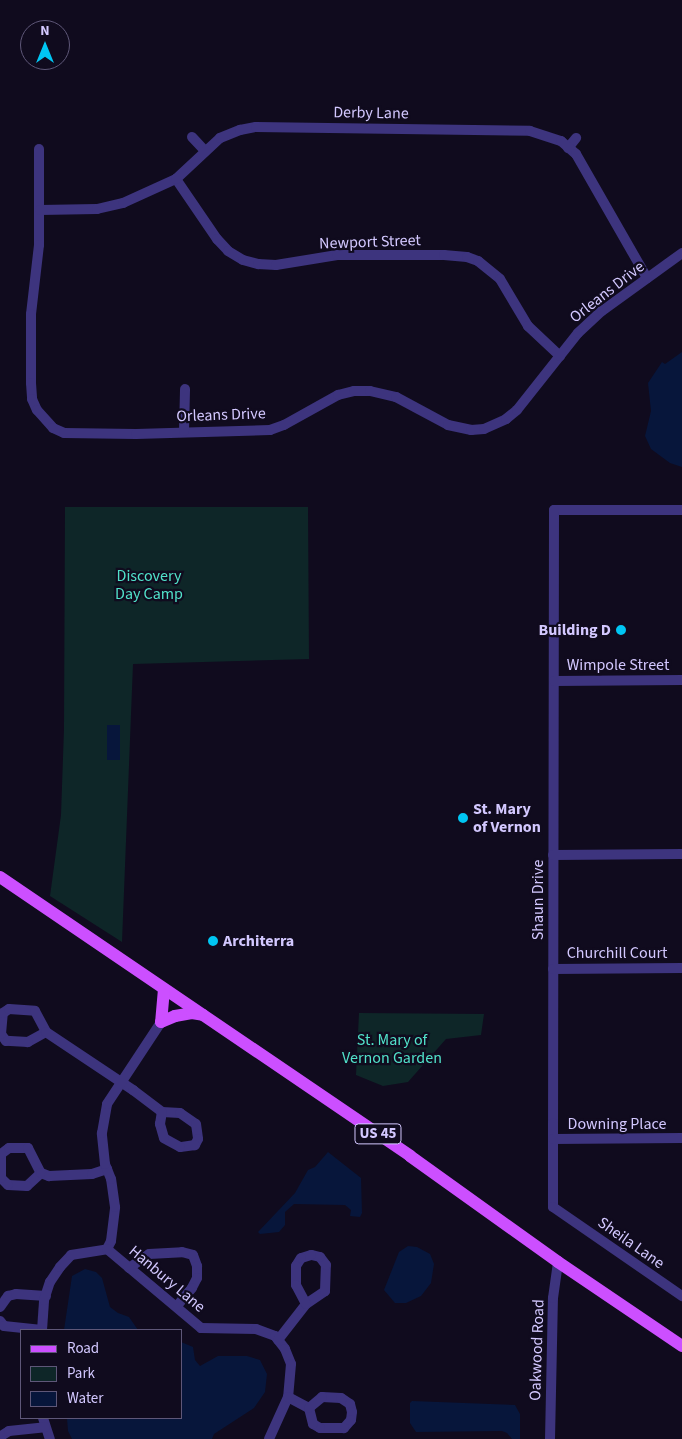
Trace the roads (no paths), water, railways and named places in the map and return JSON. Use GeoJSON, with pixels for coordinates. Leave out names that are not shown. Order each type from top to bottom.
{"type":"FeatureCollection","features":[{"type":"Feature","properties":{"kind":"main road","name":"US 45"},"geometry":{"type":"LineString","coordinates":[[0,877],[410,1156],[558,1262],[682,1346]]}},
{"type":"Feature","properties":{"kind":"main road"},"geometry":{"type":"LineString","coordinates":[[164,989],[161,1022],[175,1016],[192,1013],[203,1015]]}},
{"type":"Feature","properties":{"kind":"street","name":"Derby Lane"},"geometry":{"type":"LineString","coordinates":[[40,210],[79,210],[109,207],[176,180],[204,150],[220,138],[240,130],[256,127],[512,130],[544,134],[561,141],[576,154],[648,278]]}},
{"type":"Feature","properties":{"kind":"street"},"geometry":{"type":"LineString","coordinates":[[192,136],[204,150]]}},
{"type":"Feature","properties":{"kind":"street"},"geometry":{"type":"LineString","coordinates":[[568,148],[576,138]]}},
{"type":"Feature","properties":{"kind":"street","name":"Orleans Drive"},"geometry":{"type":"LineString","coordinates":[[39,149],[40,210],[38,262],[31,314],[30,383],[32,399],[37,410],[53,428],[64,433],[136,434],[184,431],[270,430],[284,425],[338,395],[370,391],[396,397],[448,425],[471,430],[484,429],[506,419],[517,410],[578,333],[590,322],[682,254]]}},
{"type":"Feature","properties":{"kind":"street","name":"Newport Street"},"geometry":{"type":"LineString","coordinates":[[176,180],[217,239],[228,251],[243,260],[258,264],[276,265],[337,254],[444,255],[467,257],[478,261],[492,270],[500,279],[528,326],[560,356]]}},
{"type":"Feature","properties":{"kind":"street"},"geometry":{"type":"LineString","coordinates":[[184,431],[185,389]]}},
{"type":"Feature","properties":{"kind":"street","name":"Shaun Drive"},"geometry":{"type":"LineString","coordinates":[[562,1214],[552,1207],[554,510],[682,510]]}},
{"type":"Feature","properties":{"kind":"street","name":"Wimpole Street"},"geometry":{"type":"LineString","coordinates":[[554,681],[682,680]]}},
{"type":"Feature","properties":{"kind":"street"},"geometry":{"type":"LineString","coordinates":[[553,855],[682,854]]}},
{"type":"Feature","properties":{"kind":"street","name":"Churchill Court"},"geometry":{"type":"LineString","coordinates":[[553,969],[682,968]]}},
{"type":"Feature","properties":{"kind":"street"},"geometry":{"type":"LineString","coordinates":[[46,1032],[28,1042],[6,1042],[1,1034],[2,1012],[9,1009],[35,1011],[46,1032],[162,1112]]}},
{"type":"Feature","properties":{"kind":"street"},"geometry":{"type":"LineString","coordinates":[[106,1249],[111,1241],[115,1206],[102,1133],[106,1104],[161,1022]]}},
{"type":"Feature","properties":{"kind":"street","name":"Downing Place"},"geometry":{"type":"LineString","coordinates":[[552,1139],[682,1138]]}},
{"type":"Feature","properties":{"kind":"street"},"geometry":{"type":"LineString","coordinates":[[9,1148],[28,1148],[41,1173],[27,1186],[8,1185],[1,1178],[1,1154],[9,1148]]}},
{"type":"Feature","properties":{"kind":"street"},"geometry":{"type":"LineString","coordinates":[[41,1173],[62,1176],[92,1174],[107,1169]]}},
{"type":"Feature","properties":{"kind":"street","name":"Sheila Lane"},"geometry":{"type":"LineString","coordinates":[[562,1214],[682,1296]]}},
{"type":"Feature","properties":{"kind":"street","name":"Hanbury Lane"},"geometry":{"type":"LineString","coordinates":[[42,1329],[46,1296],[50,1282],[60,1267],[71,1255],[106,1249],[202,1328],[256,1329],[275,1336],[278,1340]]}},
{"type":"Feature","properties":{"kind":"street"},"geometry":{"type":"LineString","coordinates":[[129,1268],[149,1254],[182,1252],[193,1255],[197,1266],[197,1278],[192,1288],[177,1306]]}},
{"type":"Feature","properties":{"kind":"street"},"geometry":{"type":"LineString","coordinates":[[269,1439],[288,1397],[291,1364],[285,1349],[278,1340],[306,1304],[325,1291],[326,1265],[320,1258],[311,1255],[301,1258],[296,1266],[296,1285],[306,1304]]}},
{"type":"Feature","properties":{"kind":"street","name":"Oakwood Road"},"geometry":{"type":"LineString","coordinates":[[550,1439],[553,1298],[558,1262]]}},
{"type":"Feature","properties":{"kind":"street"},"geometry":{"type":"LineString","coordinates":[[0,1307],[8,1296],[16,1294],[46,1296]]}},
{"type":"Feature","properties":{"kind":"street"},"geometry":{"type":"LineString","coordinates":[[0,1321],[4,1326],[32,1329]]}},
{"type":"Feature","properties":{"kind":"street"},"geometry":{"type":"LineString","coordinates":[[288,1397],[309,1408]]}},
{"type":"Feature","properties":{"kind":"street"},"geometry":{"type":"LineString","coordinates":[[1,1439],[1,1436],[10,1430],[44,1423],[50,1439]]}},
{"type":"Feature","properties":{"kind":"water"},"geometry":{"type":"Polygon","coordinates":[[[682,352],[682,467],[670,463],[651,449],[645,436],[651,411],[648,383],[662,362],[665,364],[682,352]]]}},
{"type":"Feature","properties":{"kind":"water"},"geometry":{"type":"Polygon","coordinates":[[[107,725],[120,725],[120,760],[107,760],[107,725]]]}},
{"type":"Feature","properties":{"kind":"water"},"geometry":{"type":"Polygon","coordinates":[[[328,1152],[361,1178],[362,1213],[360,1217],[350,1216],[351,1210],[345,1205],[294,1204],[285,1212],[285,1225],[279,1232],[260,1234],[258,1232],[295,1193],[308,1170],[315,1167],[328,1152]]]}},
{"type":"Feature","properties":{"kind":"water"},"geometry":{"type":"Polygon","coordinates":[[[408,1246],[417,1247],[430,1254],[434,1264],[431,1283],[421,1296],[406,1303],[395,1303],[384,1290],[399,1252],[408,1246]]]}},
{"type":"Feature","properties":{"kind":"water"},"geometry":{"type":"Polygon","coordinates":[[[85,1269],[96,1272],[102,1278],[110,1307],[118,1313],[129,1317],[137,1329],[64,1329],[72,1276],[85,1269]]]}},
{"type":"Feature","properties":{"kind":"water"},"geometry":{"type":"Polygon","coordinates":[[[182,1342],[193,1347],[195,1360],[200,1366],[218,1356],[247,1356],[260,1360],[267,1374],[265,1392],[254,1408],[214,1434],[212,1439],[72,1439],[68,1431],[67,1419],[182,1419],[182,1342]]]}},
{"type":"Feature","properties":{"kind":"water"},"geometry":{"type":"Polygon","coordinates":[[[412,1401],[515,1405],[520,1414],[520,1439],[512,1439],[507,1433],[502,1431],[416,1432],[410,1423],[410,1403],[412,1401]]]}},
{"type":"Feature","properties":{"kind":"place","name":"Building D"},"geometry":{"type":"Point","coordinates":[621,630]}},
{"type":"Feature","properties":{"kind":"place","name":"St. Mary of Vernon"},"geometry":{"type":"Point","coordinates":[463,818]}},
{"type":"Feature","properties":{"kind":"place","name":"Architerra"},"geometry":{"type":"Point","coordinates":[213,941]}},
{"type":"Feature","properties":{"kind":"park label","name":"Discovery Day Camp"},"geometry":{"type":"Point","coordinates":[149,585]}},
{"type":"Feature","properties":{"kind":"park label","name":"St. Mary of Vernon Garden"},"geometry":{"type":"Point","coordinates":[392,1049]}}]}
